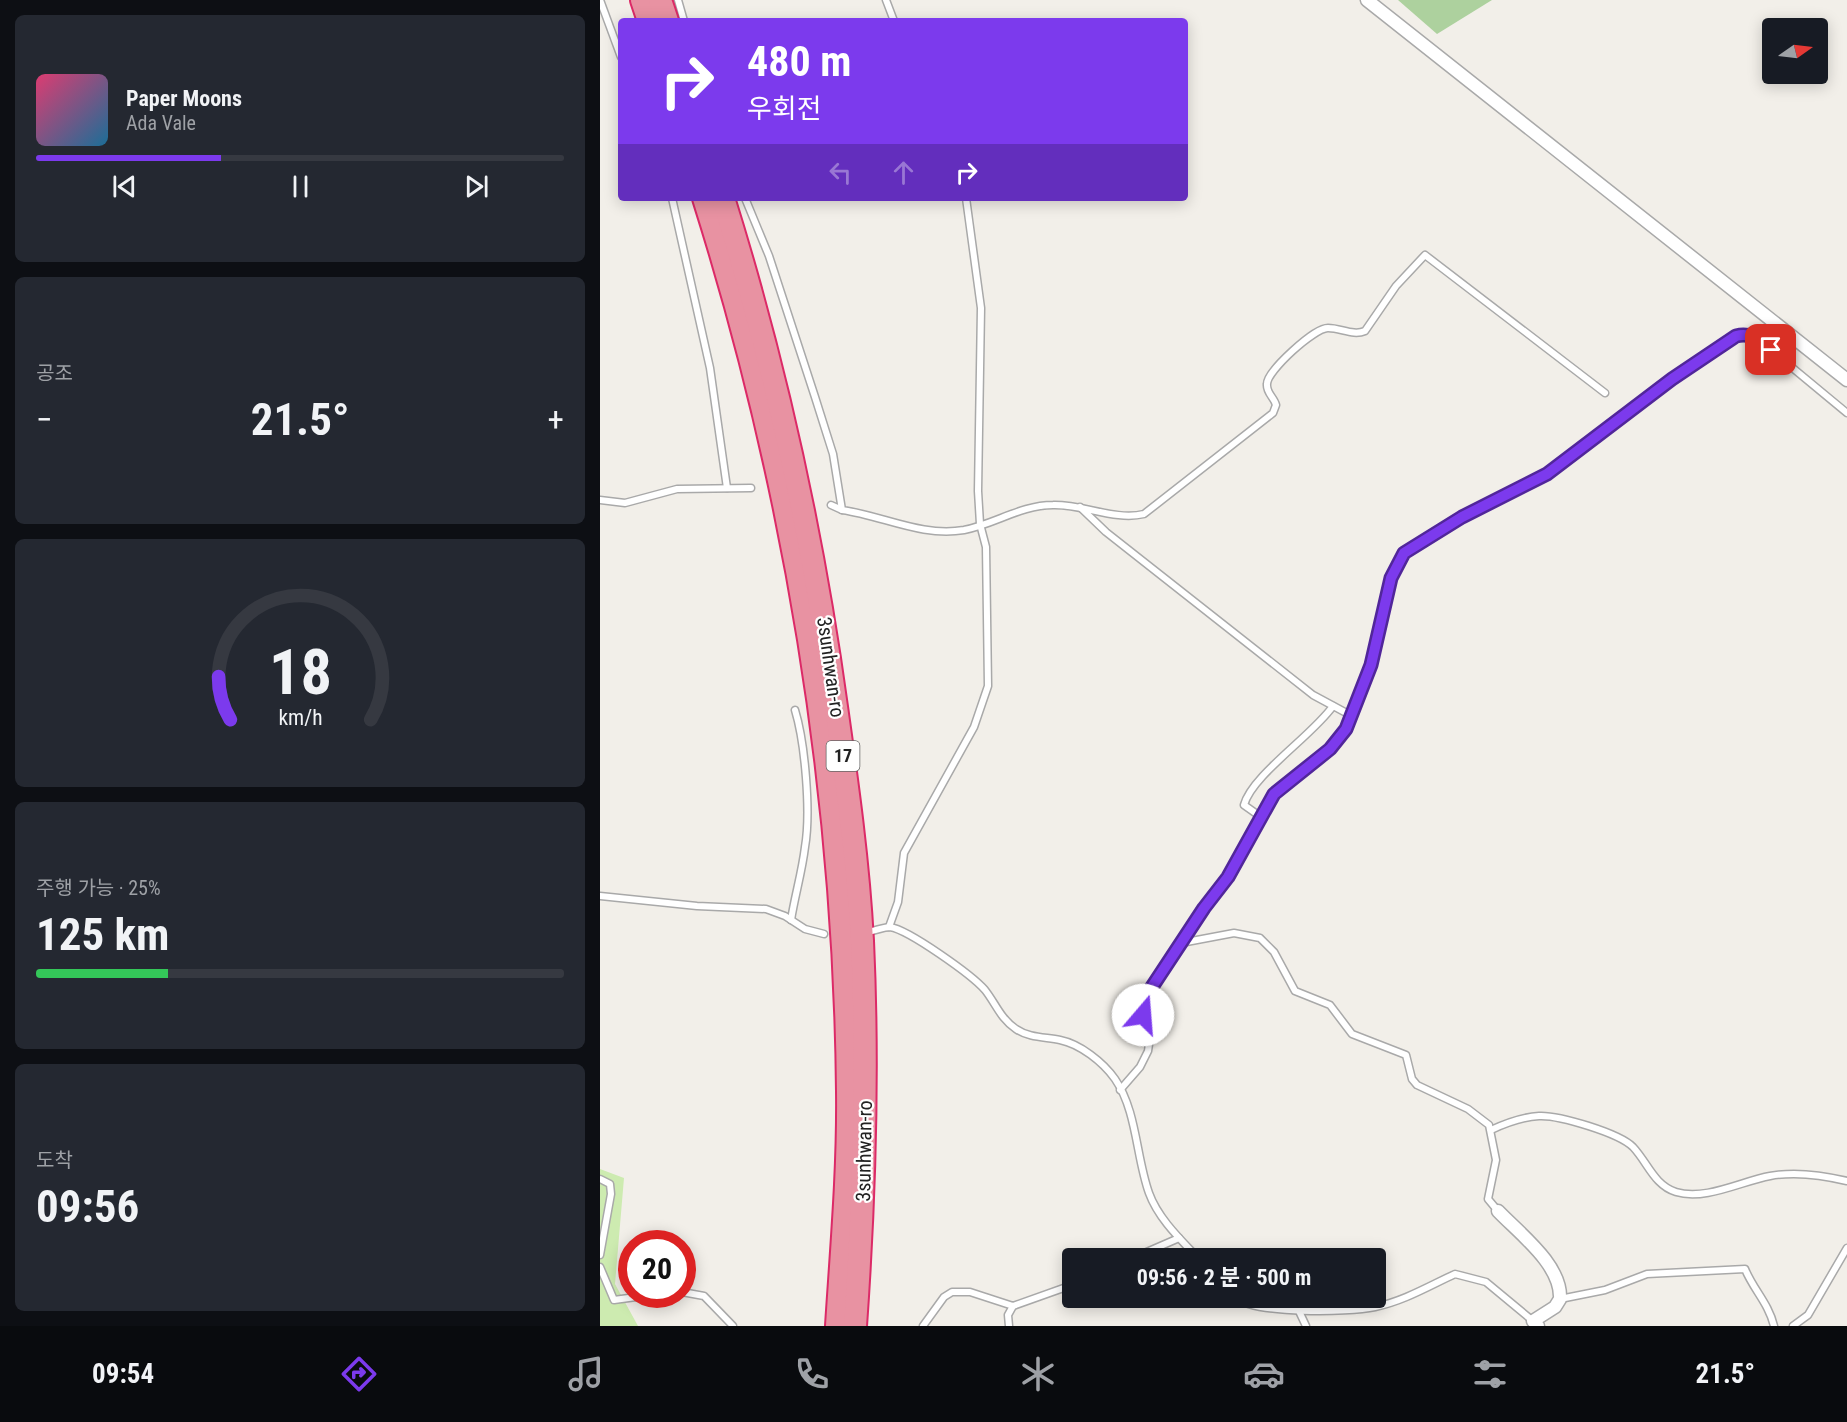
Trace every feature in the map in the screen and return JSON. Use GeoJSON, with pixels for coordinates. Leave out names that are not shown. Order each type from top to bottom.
{"type":"FeatureCollection","features":[{"type":"Feature","properties":{"kind":"highway"},"geometry":{"type":"LineString","coordinates":[[642,0],[648,18]]}},
{"type":"Feature","properties":{"kind":"highway"},"geometry":{"type":"LineString","coordinates":[[660,0],[666,18]]}},
{"type":"Feature","properties":{"kind":"highway","name":"3sunhwan-ro"},"geometry":{"type":"LineString","coordinates":[[705,201],[765,416],[792,538],[808,631],[833,824],[845,985],[848,1094],[837,1326]]}},
{"type":"Feature","properties":{"kind":"highway","name":"3sunhwan-ro"},"geometry":{"type":"LineString","coordinates":[[724,201],[772,367],[800,486],[820,592],[855,853],[862,941],[865,1147],[855,1326]]}},
{"type":"Feature","properties":{"kind":"street"},"geometry":{"type":"LineString","coordinates":[[1367,0],[1845,373]]}},
{"type":"Feature","properties":{"kind":"street"},"geometry":{"type":"LineString","coordinates":[[1498,1211],[1542,1256],[1558,1280],[1560,1299],[1555,1307],[1536,1323]]}},
{"type":"Feature","properties":{"kind":"lane"},"geometry":{"type":"LineString","coordinates":[[600,0],[618,49]]}},
{"type":"Feature","properties":{"kind":"lane"},"geometry":{"type":"LineString","coordinates":[[678,0],[683,18]]}},
{"type":"Feature","properties":{"kind":"lane"},"geometry":{"type":"LineString","coordinates":[[886,0],[893,18]]}},
{"type":"Feature","properties":{"kind":"lane"},"geometry":{"type":"LineString","coordinates":[[673,201],[710,368],[727,488]]}},
{"type":"Feature","properties":{"kind":"lane"},"geometry":{"type":"LineString","coordinates":[[746,201],[769,256],[819,408],[833,454],[842,510]]}},
{"type":"Feature","properties":{"kind":"lane"},"geometry":{"type":"LineString","coordinates":[[889,927],[898,902],[904,853],[974,727],[988,686],[986,547],[980,524],[978,491],[980,288],[966,201]]}},
{"type":"Feature","properties":{"kind":"lane"},"geometry":{"type":"LineString","coordinates":[[831,505],[842,510],[929,532],[965,530],[1035,507],[1080,507],[1130,516],[1144,514],[1273,413],[1276,405],[1266,387],[1268,379],[1289,355],[1318,330],[1327,328],[1360,333],[1365,331],[1396,286],[1425,255],[1605,393]]}},
{"type":"Feature","properties":{"kind":"lane"},"geometry":{"type":"LineString","coordinates":[[1120,1090],[1140,1067],[1148,1051],[1150,1037],[1143,1015],[1143,1004],[1181,943],[1228,877],[1274,794],[1330,749],[1346,729],[1371,665],[1391,578],[1404,553],[1462,517],[1554,470],[1672,379],[1736,336],[1746,333],[1754,336],[1847,412]]}},
{"type":"Feature","properties":{"kind":"lane"},"geometry":{"type":"LineString","coordinates":[[600,500],[625,503],[677,489],[751,488]]}},
{"type":"Feature","properties":{"kind":"lane"},"geometry":{"type":"LineString","coordinates":[[1080,507],[1106,532],[1313,695],[1352,716]]}},
{"type":"Feature","properties":{"kind":"lane"},"geometry":{"type":"LineString","coordinates":[[1261,817],[1244,806],[1245,801],[1259,781],[1321,724],[1334,706]]}},
{"type":"Feature","properties":{"kind":"lane"},"geometry":{"type":"LineString","coordinates":[[790,920],[806,846],[807,811],[800,724],[795,710]]}},
{"type":"Feature","properties":{"kind":"lane"},"geometry":{"type":"LineString","coordinates":[[600,896],[697,906],[766,909],[805,929],[824,934]]}},
{"type":"Feature","properties":{"kind":"lane"},"geometry":{"type":"LineString","coordinates":[[872,931],[889,927],[922,941],[985,990],[1004,1019],[1015,1028],[1025,1034],[1062,1041],[1084,1051],[1102,1065],[1120,1090],[1155,1207],[1188,1248]]}},
{"type":"Feature","properties":{"kind":"lane"},"geometry":{"type":"LineString","coordinates":[[1181,943],[1234,933],[1260,938],[1274,952],[1296,991],[1330,1005],[1352,1034],[1406,1055],[1412,1079],[1417,1086],[1468,1109],[1489,1125],[1496,1160],[1488,1199],[1498,1211]]}},
{"type":"Feature","properties":{"kind":"lane"},"geometry":{"type":"LineString","coordinates":[[1491,1130],[1510,1121],[1539,1116],[1561,1119],[1624,1140],[1664,1187],[1678,1193],[1707,1192],[1772,1176],[1817,1174],[1847,1181]]}},
{"type":"Feature","properties":{"kind":"lane"},"geometry":{"type":"LineString","coordinates":[[600,1179],[610,1184],[611,1194],[600,1255]]}},
{"type":"Feature","properties":{"kind":"lane"},"geometry":{"type":"LineString","coordinates":[[1156,1248],[1179,1238]]}},
{"type":"Feature","properties":{"kind":"lane"},"geometry":{"type":"LineString","coordinates":[[1793,1326],[1808,1315],[1847,1248]]}},
{"type":"Feature","properties":{"kind":"lane"},"geometry":{"type":"LineString","coordinates":[[600,1267],[614,1300],[618,1299]]}},
{"type":"Feature","properties":{"kind":"lane"},"geometry":{"type":"LineString","coordinates":[[1560,1299],[1605,1290],[1647,1274],[1745,1269],[1752,1287],[1768,1307],[1774,1326]]}},
{"type":"Feature","properties":{"kind":"lane"},"geometry":{"type":"LineString","coordinates":[[1283,1308],[1374,1307],[1422,1291],[1455,1274],[1486,1282],[1536,1323]]}},
{"type":"Feature","properties":{"kind":"lane"},"geometry":{"type":"LineString","coordinates":[[923,1326],[944,1297],[952,1292],[970,1292],[1013,1306],[1062,1289]]}},
{"type":"Feature","properties":{"kind":"lane"},"geometry":{"type":"LineString","coordinates":[[696,1295],[704,1296],[733,1326]]}},
{"type":"Feature","properties":{"kind":"lane"},"geometry":{"type":"LineString","coordinates":[[1009,1326],[1008,1314],[1013,1306]]}},
{"type":"Feature","properties":{"kind":"lane"},"geometry":{"type":"LineString","coordinates":[[1298,1309],[1306,1326]]}},
{"type":"Feature","properties":{"kind":"green space"},"geometry":{"type":"Polygon","coordinates":[[[1398,0],[1492,0],[1437,34],[1398,0]]]}},
{"type":"Feature","properties":{"kind":"green space"},"geometry":{"type":"Polygon","coordinates":[[[600,1169],[624,1178],[615,1284],[618,1289],[618,1308],[628,1308],[638,1326],[600,1326],[600,1169]]]}},
{"type":"Feature","properties":{"kind":"route"},"geometry":{"type":"LineString","coordinates":[[1143,1015],[1146,996],[1204,908],[1228,877],[1274,794],[1330,749],[1346,729],[1371,665],[1391,578],[1404,553],[1462,517],[1547,474],[1672,379],[1736,336],[1746,333],[1754,336],[1771,350]]}}]}
